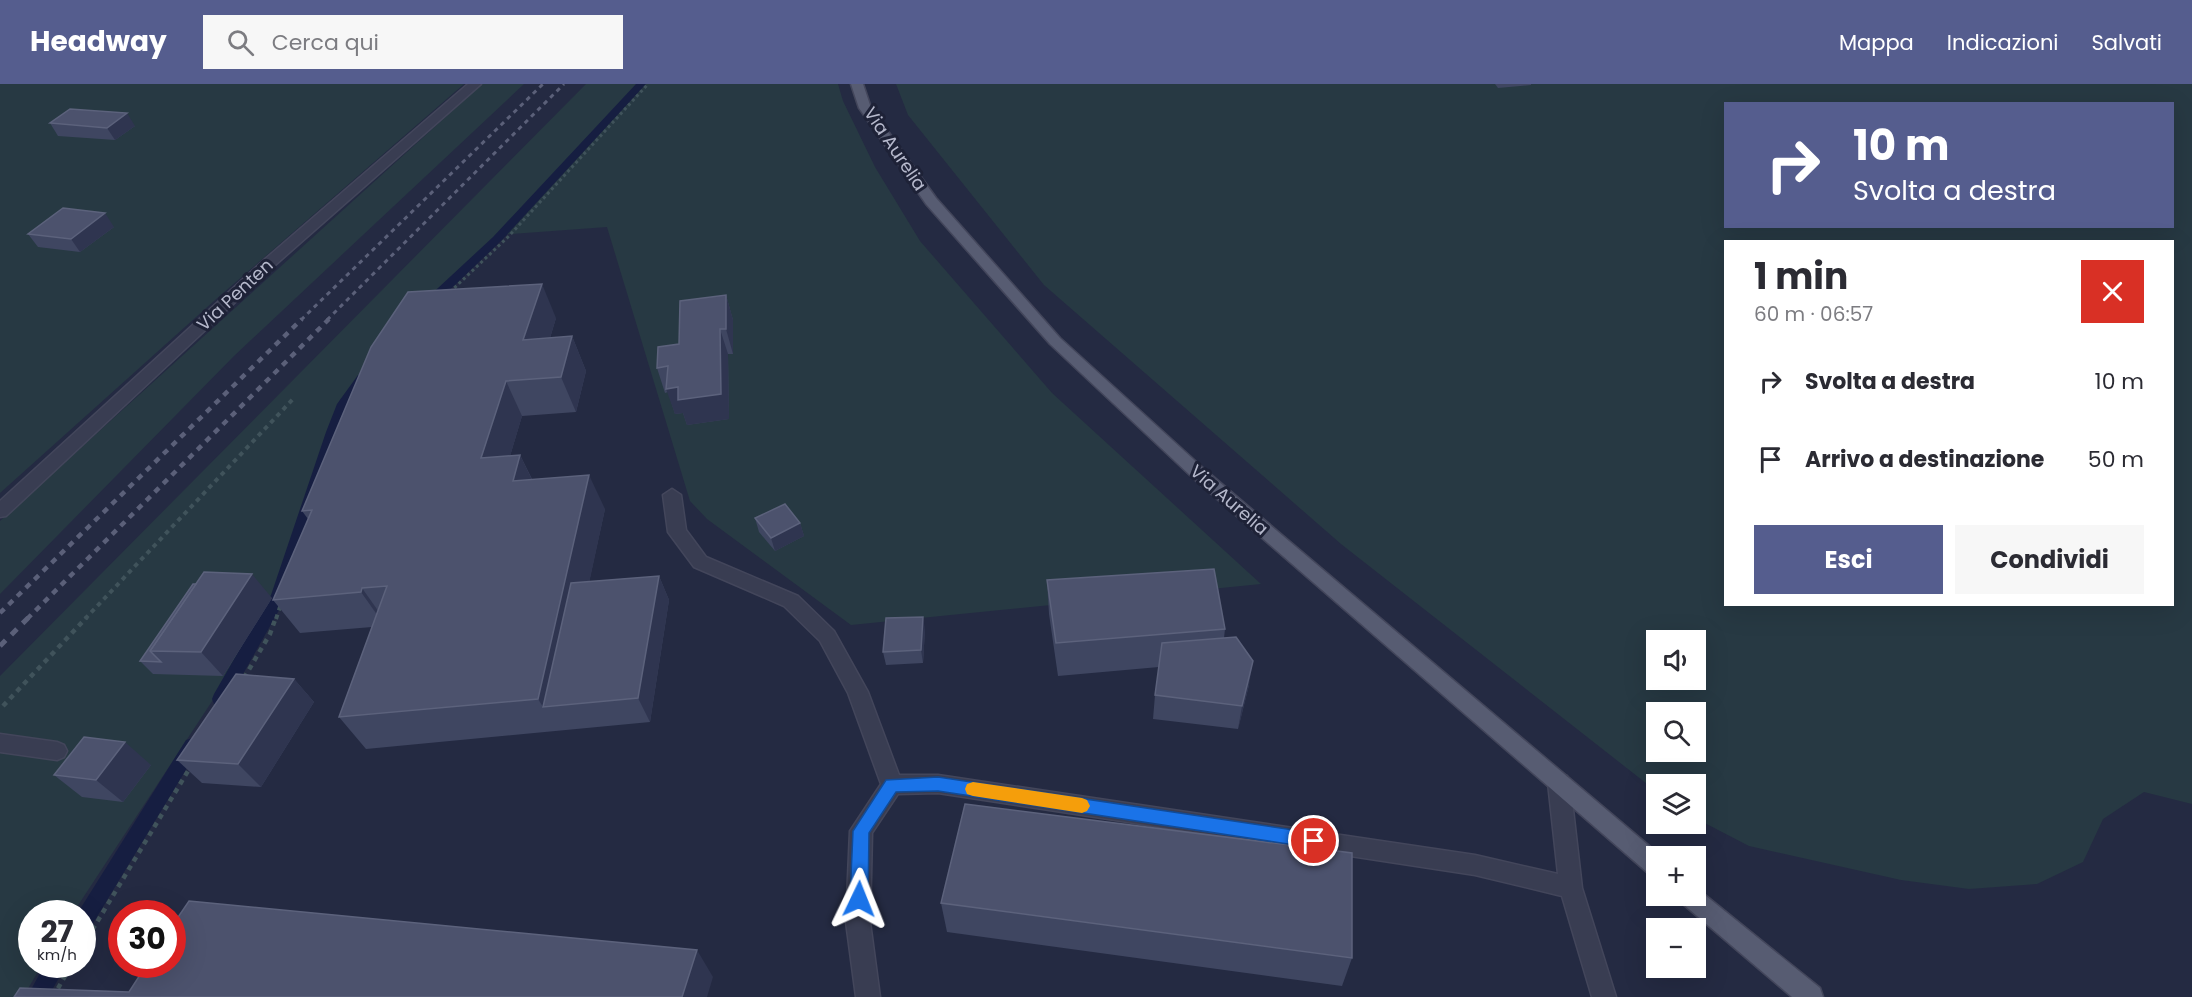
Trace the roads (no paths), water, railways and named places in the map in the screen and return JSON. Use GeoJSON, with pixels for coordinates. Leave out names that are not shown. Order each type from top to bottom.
{"type":"FeatureCollection","features":[{"type":"Feature","properties":{"kind":"main road","name":"Via Aurelia"},"geometry":{"type":"LineString","coordinates":[[857,84],[865,108],[931,201],[1055,341],[1207,480],[1646,857]]}},
{"type":"Feature","properties":{"kind":"main road"},"geometry":{"type":"LineString","coordinates":[[1703,906],[1811,997]]}},
{"type":"Feature","properties":{"kind":"street","name":"Via Penten"},"geometry":{"type":"LineString","coordinates":[[0,511],[269,263],[475,84]]}},
{"type":"Feature","properties":{"kind":"street"},"geometry":{"type":"LineString","coordinates":[[672,495],[677,532],[700,562],[791,601],[827,636],[858,692],[892,785]]}},
{"type":"Feature","properties":{"kind":"street"},"geometry":{"type":"LineString","coordinates":[[0,743],[57,751]]}},
{"type":"Feature","properties":{"kind":"street"},"geometry":{"type":"LineString","coordinates":[[1559,783],[1571,888],[1604,997]]}},
{"type":"Feature","properties":{"kind":"street"},"geometry":{"type":"LineString","coordinates":[[892,785],[949,785],[1475,865],[1571,888]]}},
{"type":"Feature","properties":{"kind":"street"},"geometry":{"type":"LineString","coordinates":[[868,997],[858,922],[861,831],[892,785]]}},
{"type":"Feature","properties":{"kind":"waterway"},"geometry":{"type":"LineString","coordinates":[[428,304],[497,239],[641,84]]}},
{"type":"Feature","properties":{"kind":"waterway"},"geometry":{"type":"LineString","coordinates":[[220,699],[279,596],[333,432],[344,404],[363,378]]}},
{"type":"Feature","properties":{"kind":"waterway"},"geometry":{"type":"LineString","coordinates":[[96,900],[192,745]]}},
{"type":"Feature","properties":{"kind":"waterway"},"geometry":{"type":"LineString","coordinates":[[37,997],[49,978]]}},
{"type":"Feature","properties":{"kind":"railway"},"geometry":{"type":"LineString","coordinates":[[301,320],[543,84]]}},
{"type":"Feature","properties":{"kind":"railway"},"geometry":{"type":"LineString","coordinates":[[327,320],[564,84]]}},
{"type":"Feature","properties":{"kind":"railway"},"geometry":{"type":"LineString","coordinates":[[0,613],[302,319]]}},
{"type":"Feature","properties":{"kind":"railway"},"geometry":{"type":"LineString","coordinates":[[27,619],[329,319]]}},
{"type":"Feature","properties":{"kind":"railway"},"geometry":{"type":"LineString","coordinates":[[0,646],[27,619]]}}]}
